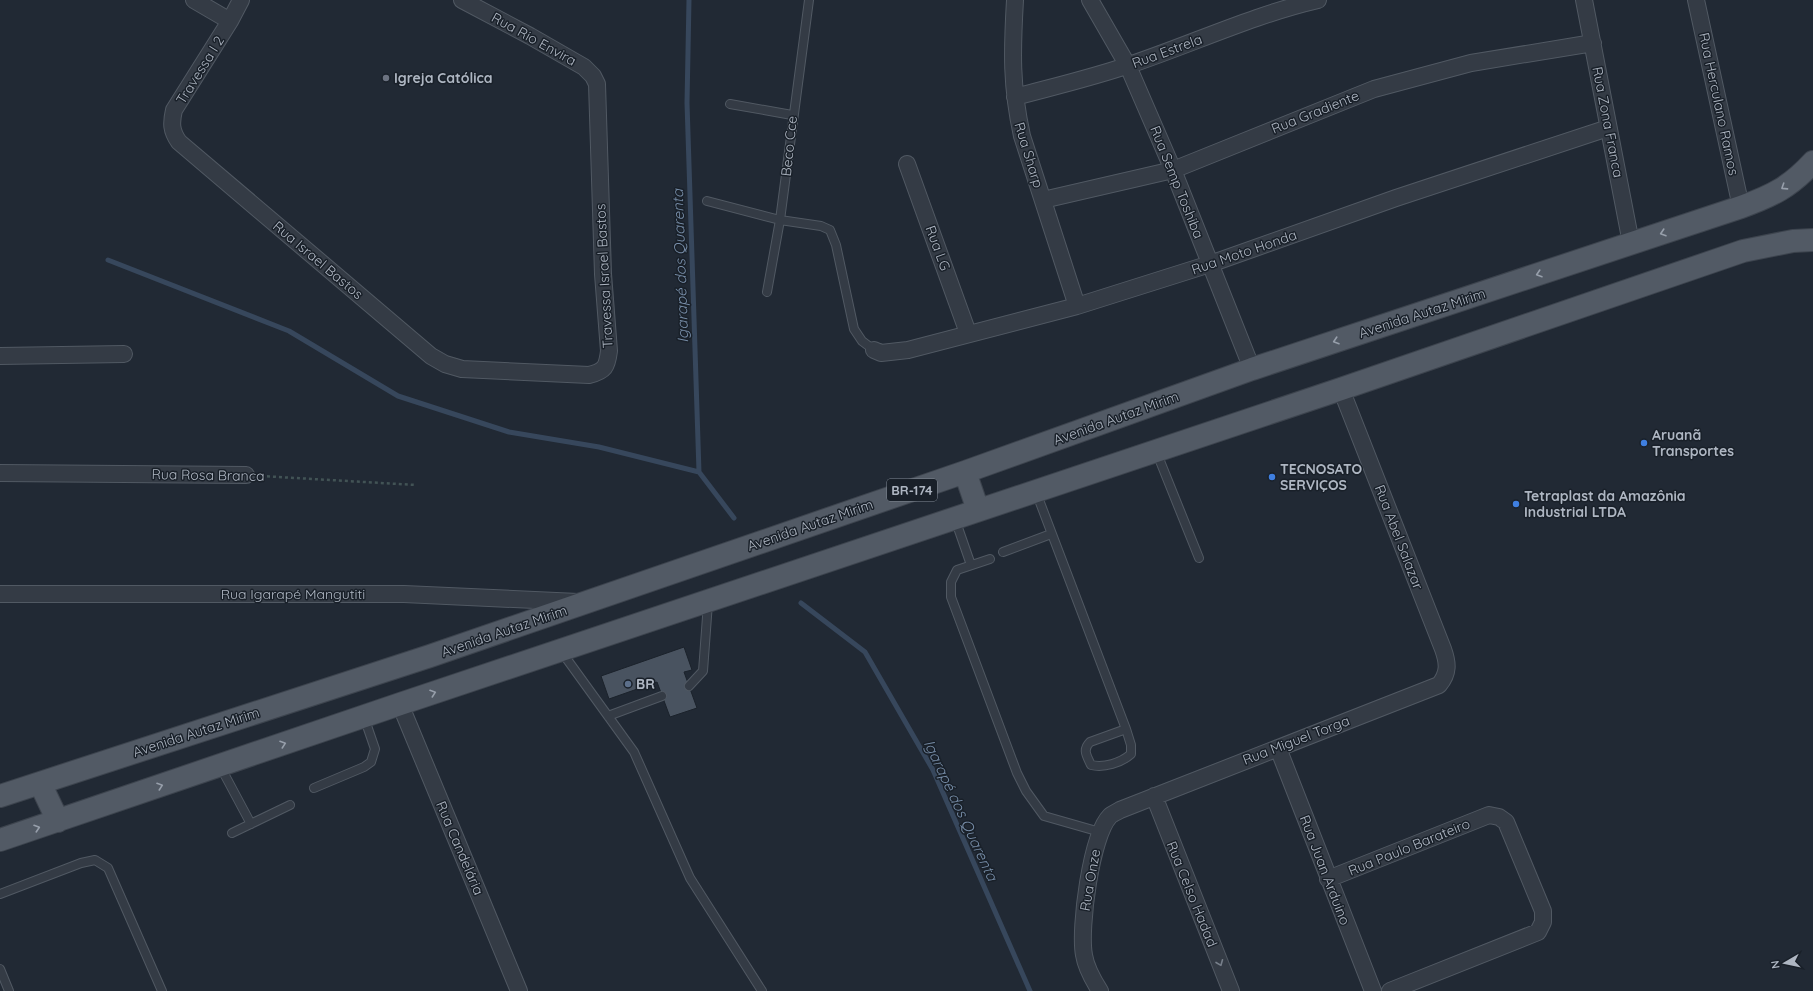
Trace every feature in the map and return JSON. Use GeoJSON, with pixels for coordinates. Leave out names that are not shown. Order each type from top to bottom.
{"type":"FeatureCollection","features":[{"type":"Feature","properties":{"kind":"main road","name":"Avenida Autaz Mirim"},"geometry":{"type":"LineString","coordinates":[[0,796],[423,659],[965,472],[1252,369],[1741,207],[1775,193],[1798,179],[1813,162]]}},
{"type":"Feature","properties":{"kind":"main road"},"geometry":{"type":"LineString","coordinates":[[0,840],[364,716],[1341,389],[1743,251],[1793,241],[1813,240]]}},
{"type":"Feature","properties":{"kind":"main road"},"geometry":{"type":"LineString","coordinates":[[965,472],[978,510]]}},
{"type":"Feature","properties":{"kind":"main road"},"geometry":{"type":"LineString","coordinates":[[40,783],[58,821]]}},
{"type":"Feature","properties":{"kind":"street"},"geometry":{"type":"LineString","coordinates":[[194,0],[230,21]]}},
{"type":"Feature","properties":{"kind":"street","name":"Travessa I 2"},"geometry":{"type":"LineString","coordinates":[[179,142],[173,134],[172,126],[174,110],[230,21],[241,0]]}},
{"type":"Feature","properties":{"kind":"street","name":"Rua Rio Envira"},"geometry":{"type":"LineString","coordinates":[[462,0],[584,66]]}},
{"type":"Feature","properties":{"kind":"street","name":"Rua Sharp"},"geometry":{"type":"LineString","coordinates":[[1015,0],[1012,52],[1014,97],[1022,136],[1044,200],[1076,306]]}},
{"type":"Feature","properties":{"kind":"street","name":"Rua Semp Toshiba"},"geometry":{"type":"LineString","coordinates":[[1090,0],[1128,66],[1173,170],[1252,369]]}},
{"type":"Feature","properties":{"kind":"street","name":"Rua Estrela"},"geometry":{"type":"LineString","coordinates":[[1014,97],[1128,66],[1292,6],[1318,0]]}},
{"type":"Feature","properties":{"kind":"street","name":"Rua Zona Franca"},"geometry":{"type":"LineString","coordinates":[[1584,0],[1631,243]]}},
{"type":"Feature","properties":{"kind":"street","name":"Rua Herculano Ramos"},"geometry":{"type":"LineString","coordinates":[[1696,0],[1741,207]]}},
{"type":"Feature","properties":{"kind":"street","name":"Rua Gradiente"},"geometry":{"type":"LineString","coordinates":[[1044,200],[1173,170],[1374,89],[1471,63],[1593,43]]}},
{"type":"Feature","properties":{"kind":"street","name":"Travessa Israel Bastos"},"geometry":{"type":"LineString","coordinates":[[462,369],[589,375],[604,369],[609,351],[603,274],[597,84],[593,76],[584,66]]}},
{"type":"Feature","properties":{"kind":"street","name":"Rua Moto Honda"},"geometry":{"type":"LineString","coordinates":[[874,350],[881,352],[893,352],[908,350],[968,333],[1076,306],[1210,264],[1396,198],[1608,128]]}},
{"type":"Feature","properties":{"kind":"street","name":"Rua Israel Bastos"},"geometry":{"type":"LineString","coordinates":[[179,142],[431,356],[445,364],[462,369]]}},
{"type":"Feature","properties":{"kind":"street","name":"Rua LG"},"geometry":{"type":"LineString","coordinates":[[907,164],[968,333]]}},
{"type":"Feature","properties":{"kind":"street"},"geometry":{"type":"LineString","coordinates":[[0,356],[124,354]]}},
{"type":"Feature","properties":{"kind":"street","name":"Rua Abel Salazar"},"geometry":{"type":"LineString","coordinates":[[1341,389],[1446,658],[1448,669],[1445,677],[1439,685]]}},
{"type":"Feature","properties":{"kind":"street","name":"Rua Rosa Branca"},"geometry":{"type":"LineString","coordinates":[[0,473],[246,475]]}},
{"type":"Feature","properties":{"kind":"street","name":"Rua Igarapé Mangutiti"},"geometry":{"type":"LineString","coordinates":[[0,594],[404,594],[585,602]]}},
{"type":"Feature","properties":{"kind":"street","name":"Rua Miguel Torga"},"geometry":{"type":"LineString","coordinates":[[1154,796],[1439,685]]}},
{"type":"Feature","properties":{"kind":"street","name":"Rua Candelária"},"geometry":{"type":"LineString","coordinates":[[400,704],[520,991]]}},
{"type":"Feature","properties":{"kind":"street","name":"Rua Juan Arduino"},"geometry":{"type":"LineString","coordinates":[[1278,748],[1373,991]]}},
{"type":"Feature","properties":{"kind":"street","name":"Rua Onze"},"geometry":{"type":"LineString","coordinates":[[1100,991],[1090,973],[1084,955],[1083,930],[1085,900],[1097,840],[1110,816],[1120,810],[1154,796]]}},
{"type":"Feature","properties":{"kind":"street","name":"Rua Celso Hadad"},"geometry":{"type":"LineString","coordinates":[[1154,796],[1231,991]]}},
{"type":"Feature","properties":{"kind":"street","name":"Rua Paulo Barateiro"},"geometry":{"type":"LineString","coordinates":[[1328,879],[1489,815],[1499,817],[1506,822],[1543,911],[1543,922],[1538,932],[1390,991]]}},
{"type":"Feature","properties":{"kind":"lane","name":"Beco Cce"},"geometry":{"type":"LineString","coordinates":[[767,292],[780,220],[792,115],[809,0]]}},
{"type":"Feature","properties":{"kind":"lane"},"geometry":{"type":"LineString","coordinates":[[730,104],[792,115]]}},
{"type":"Feature","properties":{"kind":"lane"},"geometry":{"type":"LineString","coordinates":[[707,201],[780,220],[821,226],[830,230],[836,245],[854,329],[862,341],[874,350]]}},
{"type":"Feature","properties":{"kind":"lane"},"geometry":{"type":"LineString","coordinates":[[1156,451],[1199,558]]}},
{"type":"Feature","properties":{"kind":"lane"},"geometry":{"type":"LineString","coordinates":[[1036,491],[1051,534],[1126,729],[1131,745],[1131,754],[1125,759],[1099,767],[1091,765],[1085,752],[1086,746],[1090,742],[1126,729]]}},
{"type":"Feature","properties":{"kind":"lane"},"geometry":{"type":"LineString","coordinates":[[955,518],[971,565]]}},
{"type":"Feature","properties":{"kind":"lane"},"geometry":{"type":"LineString","coordinates":[[1002,552],[1051,534]]}},
{"type":"Feature","properties":{"kind":"lane"},"geometry":{"type":"LineString","coordinates":[[990,559],[958,570],[951,582],[951,597],[1018,773],[1026,791],[1044,816],[1100,832]]}},
{"type":"Feature","properties":{"kind":"lane"},"geometry":{"type":"LineString","coordinates":[[689,686],[704,671],[708,601]]}},
{"type":"Feature","properties":{"kind":"lane"},"geometry":{"type":"LineString","coordinates":[[561,650],[634,752],[643,769],[690,878],[762,991]]}},
{"type":"Feature","properties":{"kind":"lane"},"geometry":{"type":"LineString","coordinates":[[608,716],[662,696]]}},
{"type":"Feature","properties":{"kind":"lane"},"geometry":{"type":"LineString","coordinates":[[314,788],[364,767],[372,762],[375,749],[364,716]]}},
{"type":"Feature","properties":{"kind":"lane"},"geometry":{"type":"LineString","coordinates":[[220,766],[251,824]]}},
{"type":"Feature","properties":{"kind":"lane"},"geometry":{"type":"LineString","coordinates":[[232,833],[290,805]]}},
{"type":"Feature","properties":{"kind":"lane"},"geometry":{"type":"LineString","coordinates":[[0,894],[81,863],[95,860],[108,868],[162,991]]}},
{"type":"Feature","properties":{"kind":"lane"},"geometry":{"type":"LineString","coordinates":[[0,968],[9,991]]}},
{"type":"Feature","properties":{"kind":"path","name":"Rua Rosa Branca"},"geometry":{"type":"LineString","coordinates":[[246,475],[416,485]]}},
{"type":"Feature","properties":{"kind":"building","name":"BR"},"geometry":{"type":"Polygon","coordinates":[[[684,647],[692,670],[684,672],[697,708],[670,717],[657,682],[609,699],[601,676],[684,647]]]}},
{"type":"Feature","properties":{"kind":"waterway","name":"Igarapé dos Quarenta"},"geometry":{"type":"LineString","coordinates":[[689,0],[687,103],[699,472],[734,518]]}},
{"type":"Feature","properties":{"kind":"waterway"},"geometry":{"type":"LineString","coordinates":[[108,260],[289,331],[398,396],[509,432],[599,447],[699,472]]}},
{"type":"Feature","properties":{"kind":"waterway","name":"Igarapé dos Quarenta"},"geometry":{"type":"LineString","coordinates":[[801,603],[865,652],[933,770],[1030,991]]}},
{"type":"Feature","properties":{"kind":"place","name":"Igreja Católica"},"geometry":{"type":"Point","coordinates":[386,78]}},
{"type":"Feature","properties":{"kind":"place","name":"Aruanã Transportes"},"geometry":{"type":"Point","coordinates":[1644,443]}},
{"type":"Feature","properties":{"kind":"place","name":"TECNOSATO SERVIÇOS"},"geometry":{"type":"Point","coordinates":[1272,477]}},
{"type":"Feature","properties":{"kind":"place","name":"Tetraplast da Amazônia Industrial LTDA"},"geometry":{"type":"Point","coordinates":[1516,504]}},
{"type":"Feature","properties":{"kind":"place","name":"BR"},"geometry":{"type":"Point","coordinates":[628,684]}}]}
